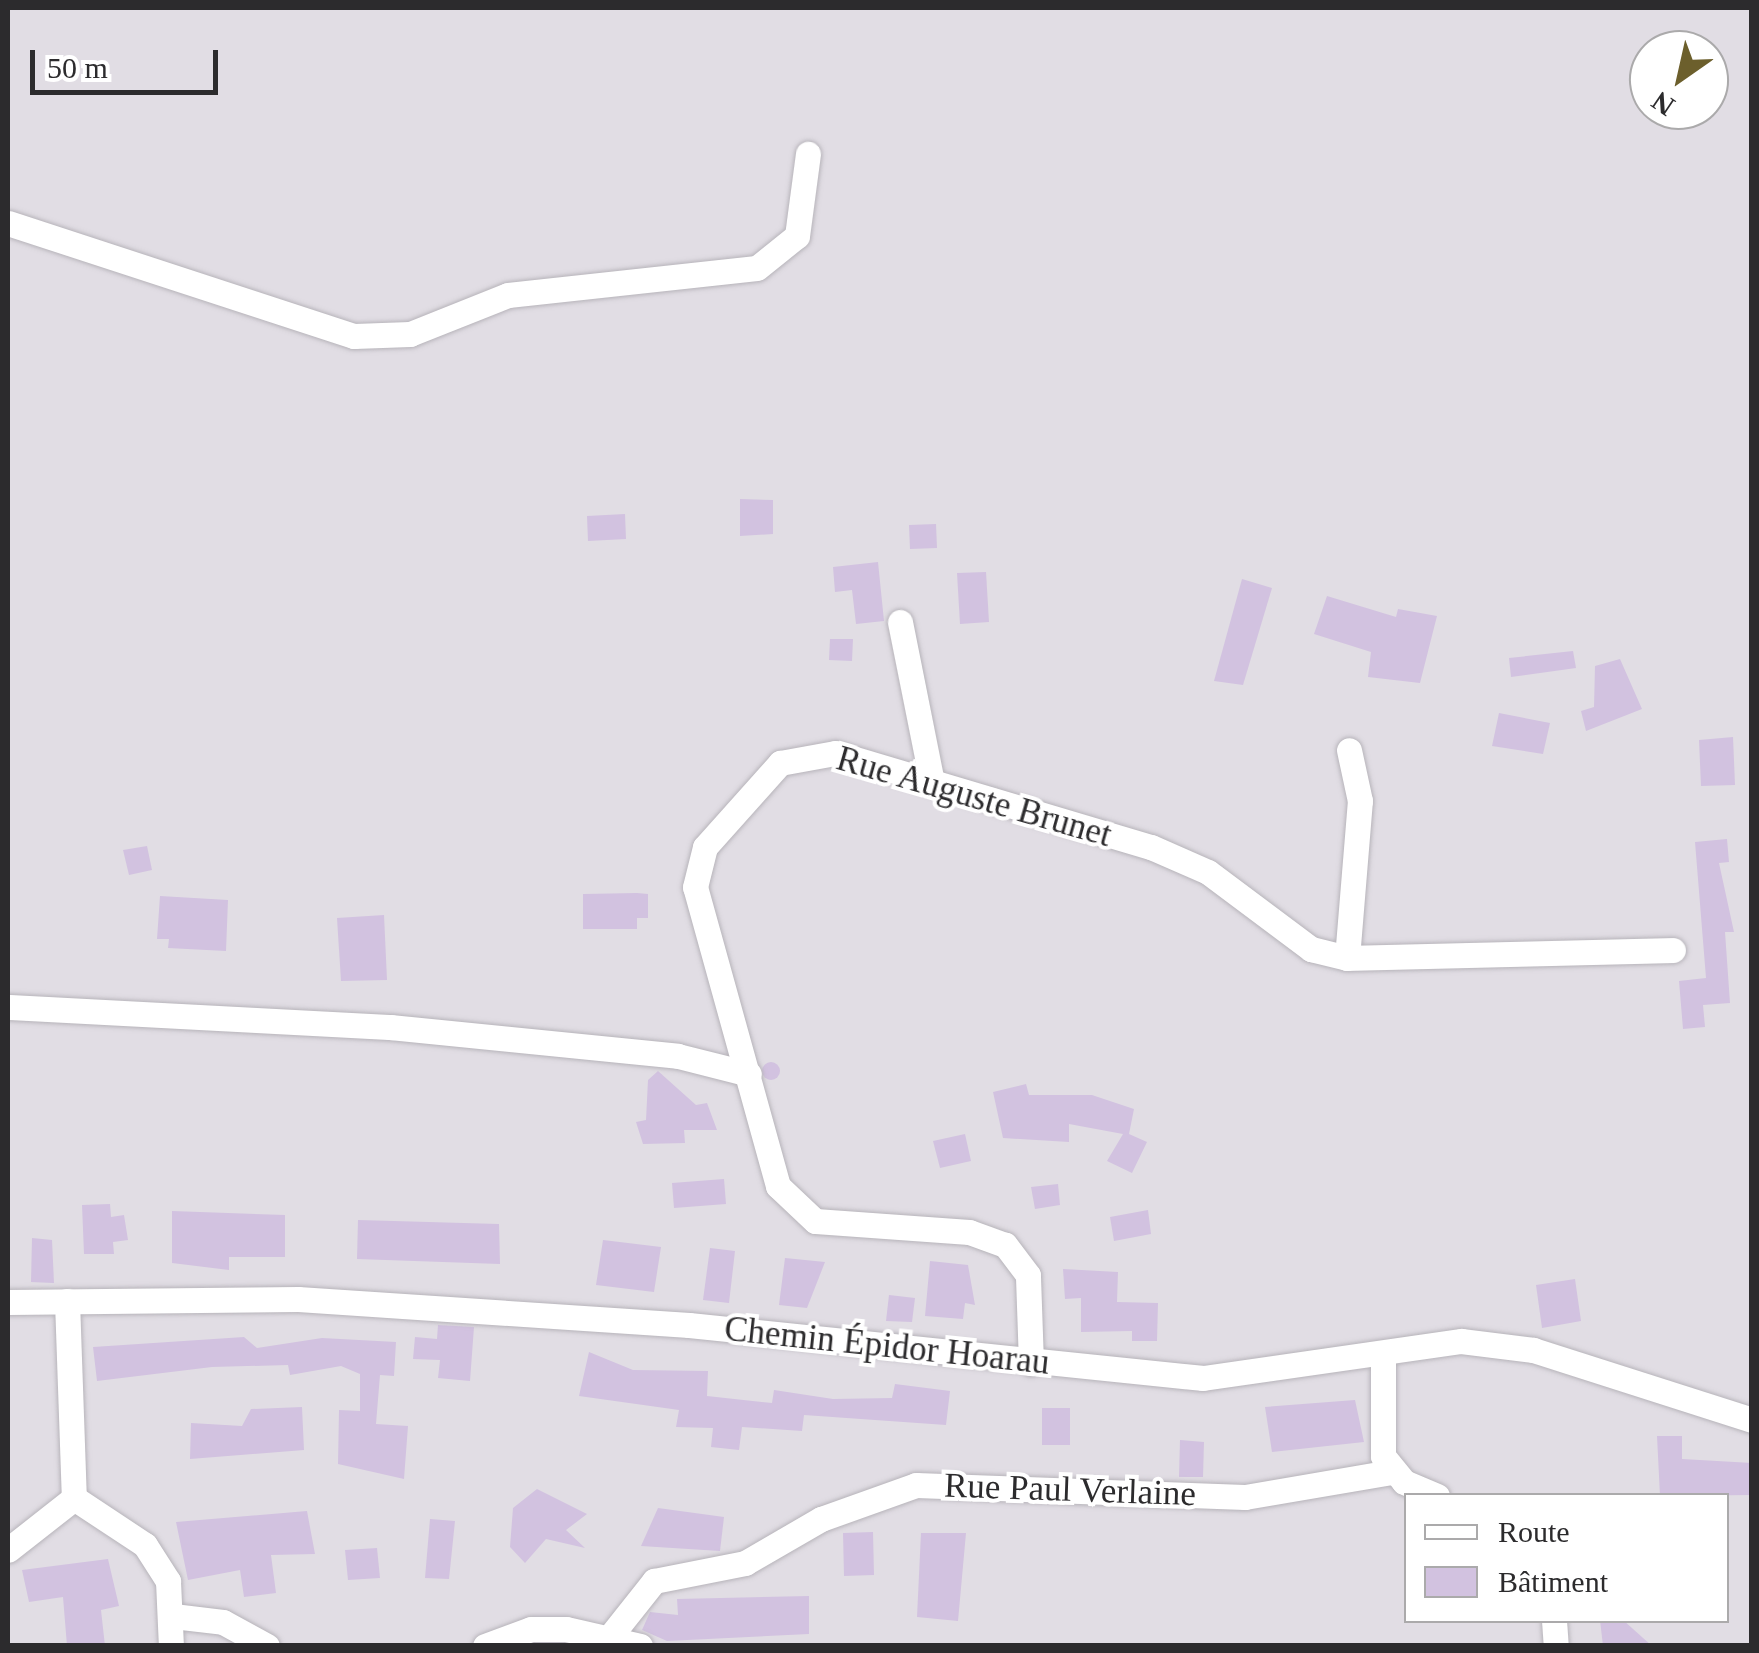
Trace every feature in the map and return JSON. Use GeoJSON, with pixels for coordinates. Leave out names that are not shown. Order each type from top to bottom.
{"type":"FeatureCollection","features":[{"type":"Feature","properties":{"kind":"street"},"geometry":{"type":"LineString","coordinates":[[8,223],[354,336],[410,334],[508,294],[757,268],[797,236],[808,154]]}},
{"type":"Feature","properties":{"kind":"street"},"geometry":{"type":"LineString","coordinates":[[900,622],[932,782]]}},
{"type":"Feature","properties":{"kind":"street"},"geometry":{"type":"LineString","coordinates":[[1346,958],[1360,801],[1348,750]]}},
{"type":"Feature","properties":{"kind":"street","name":"Rue Auguste Brunet"},"geometry":{"type":"LineString","coordinates":[[1031,1363],[1030,1294],[1018,1258],[988,1236],[800,1213],[778,1186],[748,1074],[728,1032],[695,887],[706,847],[757,779],[807,754],[835,753],[1151,846],[1208,872],[1311,949],[1346,958],[1673,950]]}},
{"type":"Feature","properties":{"kind":"street"},"geometry":{"type":"LineString","coordinates":[[8,1007],[390,1027],[678,1056],[748,1074]]}},
{"type":"Feature","properties":{"kind":"street","name":"Chemin Épidor Hoarau"},"geometry":{"type":"LineString","coordinates":[[8,1302],[298,1299],[689,1325],[1203,1378],[1383,1359],[1461,1341],[1533,1350],[1752,1420]]}},
{"type":"Feature","properties":{"kind":"street"},"geometry":{"type":"LineString","coordinates":[[67,1301],[74,1498]]}},
{"type":"Feature","properties":{"kind":"street"},"geometry":{"type":"LineString","coordinates":[[1383,1359],[1380,1439],[1392,1472],[1431,1493]]}},
{"type":"Feature","properties":{"kind":"street","name":"Rue Paul Verlaine"},"geometry":{"type":"LineString","coordinates":[[612,1634],[654,1581],[745,1563],[820,1519],[916,1485],[1245,1497],[1392,1472]]}},
{"type":"Feature","properties":{"kind":"street"},"geometry":{"type":"LineString","coordinates":[[8,1550],[74,1498]]}},
{"type":"Feature","properties":{"kind":"street"},"geometry":{"type":"LineString","coordinates":[[74,1498],[145,1544],[168,1581],[173,1616],[171,1646]]}},
{"type":"Feature","properties":{"kind":"street"},"geometry":{"type":"LineString","coordinates":[[173,1616],[222,1622],[267,1646]]}},
{"type":"Feature","properties":{"kind":"street"},"geometry":{"type":"LineString","coordinates":[[485,1646],[531,1628],[612,1634],[640,1646]]}},
{"type":"Feature","properties":{"kind":"building"},"geometry":{"type":"Polygon","coordinates":[[[740,499],[773,500],[773,534],[740,536],[740,499]]]}},
{"type":"Feature","properties":{"kind":"building"},"geometry":{"type":"Polygon","coordinates":[[[625,514],[626,539],[588,541],[587,516],[625,514]]]}},
{"type":"Feature","properties":{"kind":"building"},"geometry":{"type":"Polygon","coordinates":[[[936,524],[937,548],[910,549],[909,525],[936,524]]]}},
{"type":"Feature","properties":{"kind":"building"},"geometry":{"type":"Polygon","coordinates":[[[878,562],[884,621],[856,624],[852,590],[835,592],[833,567],[878,562]]]}},
{"type":"Feature","properties":{"kind":"building"},"geometry":{"type":"Polygon","coordinates":[[[986,572],[989,622],[960,624],[957,573],[986,572]]]}},
{"type":"Feature","properties":{"kind":"building"},"geometry":{"type":"Polygon","coordinates":[[[1242,579],[1272,588],[1243,685],[1214,681],[1242,579]]]}},
{"type":"Feature","properties":{"kind":"building"},"geometry":{"type":"Polygon","coordinates":[[[1327,596],[1396,617],[1398,609],[1437,616],[1420,683],[1368,677],[1371,652],[1314,634],[1327,596]]]}},
{"type":"Feature","properties":{"kind":"building"},"geometry":{"type":"Polygon","coordinates":[[[830,639],[853,639],[852,661],[829,660],[830,639]]]}},
{"type":"Feature","properties":{"kind":"building"},"geometry":{"type":"Polygon","coordinates":[[[1573,651],[1576,668],[1511,677],[1509,658],[1573,651]]]}},
{"type":"Feature","properties":{"kind":"building"},"geometry":{"type":"Polygon","coordinates":[[[1620,659],[1642,709],[1586,731],[1581,711],[1594,707],[1595,666],[1620,659]]]}},
{"type":"Feature","properties":{"kind":"building"},"geometry":{"type":"Polygon","coordinates":[[[1499,713],[1550,723],[1543,754],[1492,746],[1499,713]]]}},
{"type":"Feature","properties":{"kind":"building"},"geometry":{"type":"Polygon","coordinates":[[[1733,737],[1735,785],[1701,786],[1699,740],[1733,737]]]}},
{"type":"Feature","properties":{"kind":"building"},"geometry":{"type":"Polygon","coordinates":[[[1727,839],[1729,862],[1719,863],[1734,932],[1725,932],[1730,1003],[1703,1005],[1705,1027],[1683,1029],[1679,981],[1706,978],[1695,842],[1727,839]]]}},
{"type":"Feature","properties":{"kind":"building"},"geometry":{"type":"Polygon","coordinates":[[[147,846],[152,870],[129,875],[123,850],[147,846]]]}},
{"type":"Feature","properties":{"kind":"building"},"geometry":{"type":"Polygon","coordinates":[[[583,894],[648,894],[648,918],[637,918],[637,929],[583,929],[583,894]]]}},
{"type":"Feature","properties":{"kind":"building"},"geometry":{"type":"Polygon","coordinates":[[[160,896],[228,900],[226,951],[168,948],[169,939],[157,939],[160,896]]]}},
{"type":"Feature","properties":{"kind":"building"},"geometry":{"type":"Polygon","coordinates":[[[384,915],[387,980],[341,981],[337,918],[384,915]]]}},
{"type":"Feature","properties":{"kind":"building"},"geometry":{"type":"Polygon","coordinates":[[[771,1062],[778,1064],[778,1078],[771,1080],[764,1078],[762,1071],[764,1064],[771,1062]]]}},
{"type":"Feature","properties":{"kind":"building"},"geometry":{"type":"Polygon","coordinates":[[[658,1071],[696,1105],[707,1103],[717,1130],[684,1130],[685,1143],[643,1144],[636,1122],[646,1120],[648,1080],[658,1071]]]}},
{"type":"Feature","properties":{"kind":"building"},"geometry":{"type":"Polygon","coordinates":[[[1026,1084],[1029,1095],[1092,1095],[1134,1109],[1129,1134],[1147,1142],[1132,1173],[1107,1161],[1123,1134],[1069,1124],[1069,1142],[1003,1138],[993,1092],[1026,1084]]]}},
{"type":"Feature","properties":{"kind":"building"},"geometry":{"type":"Polygon","coordinates":[[[965,1134],[971,1161],[940,1168],[933,1141],[965,1134]]]}},
{"type":"Feature","properties":{"kind":"building"},"geometry":{"type":"Polygon","coordinates":[[[724,1179],[726,1204],[674,1208],[672,1183],[724,1179]]]}},
{"type":"Feature","properties":{"kind":"building"},"geometry":{"type":"Polygon","coordinates":[[[1058,1184],[1060,1205],[1035,1209],[1031,1187],[1058,1184]]]}},
{"type":"Feature","properties":{"kind":"building"},"geometry":{"type":"Polygon","coordinates":[[[110,1204],[111,1217],[124,1215],[128,1240],[113,1242],[114,1254],[84,1254],[82,1205],[110,1204]]]}},
{"type":"Feature","properties":{"kind":"building"},"geometry":{"type":"Polygon","coordinates":[[[1148,1210],[1151,1234],[1114,1241],[1110,1217],[1148,1210]]]}},
{"type":"Feature","properties":{"kind":"building"},"geometry":{"type":"Polygon","coordinates":[[[172,1211],[285,1215],[285,1257],[229,1257],[229,1270],[172,1263],[172,1211]]]}},
{"type":"Feature","properties":{"kind":"building"},"geometry":{"type":"Polygon","coordinates":[[[358,1220],[499,1224],[500,1264],[357,1259],[358,1220]]]}},
{"type":"Feature","properties":{"kind":"building"},"geometry":{"type":"Polygon","coordinates":[[[32,1238],[52,1240],[54,1283],[31,1282],[32,1238]]]}},
{"type":"Feature","properties":{"kind":"building"},"geometry":{"type":"Polygon","coordinates":[[[603,1240],[661,1247],[654,1292],[596,1285],[603,1240]]]}},
{"type":"Feature","properties":{"kind":"building"},"geometry":{"type":"Polygon","coordinates":[[[710,1248],[735,1251],[729,1303],[703,1300],[710,1248]]]}},
{"type":"Feature","properties":{"kind":"building"},"geometry":{"type":"Polygon","coordinates":[[[785,1258],[825,1262],[807,1308],[779,1305],[785,1258]]]}},
{"type":"Feature","properties":{"kind":"building"},"geometry":{"type":"Polygon","coordinates":[[[930,1261],[968,1265],[975,1305],[965,1303],[963,1319],[925,1316],[930,1261]]]}},
{"type":"Feature","properties":{"kind":"building"},"geometry":{"type":"Polygon","coordinates":[[[1063,1269],[1118,1272],[1117,1302],[1158,1303],[1157,1341],[1132,1341],[1132,1331],[1081,1332],[1081,1298],[1065,1299],[1063,1269]]]}},
{"type":"Feature","properties":{"kind":"building"},"geometry":{"type":"Polygon","coordinates":[[[1575,1279],[1581,1321],[1542,1328],[1536,1285],[1575,1279]]]}},
{"type":"Feature","properties":{"kind":"building"},"geometry":{"type":"Polygon","coordinates":[[[889,1295],[915,1298],[912,1322],[886,1321],[889,1295]]]}},
{"type":"Feature","properties":{"kind":"building"},"geometry":{"type":"Polygon","coordinates":[[[438,1325],[474,1327],[470,1381],[438,1378],[440,1360],[413,1359],[415,1337],[437,1339],[438,1325]]]}},
{"type":"Feature","properties":{"kind":"building"},"geometry":{"type":"Polygon","coordinates":[[[244,1337],[257,1348],[322,1338],[396,1342],[394,1376],[380,1375],[376,1424],[408,1426],[404,1479],[338,1464],[339,1410],[360,1411],[360,1374],[341,1366],[290,1375],[288,1365],[212,1367],[97,1381],[93,1347],[244,1337]]]}},
{"type":"Feature","properties":{"kind":"building"},"geometry":{"type":"Polygon","coordinates":[[[589,1352],[633,1370],[708,1371],[707,1396],[772,1403],[774,1390],[833,1399],[892,1398],[895,1384],[950,1391],[946,1425],[804,1415],[802,1431],[742,1427],[739,1450],[711,1447],[713,1428],[676,1427],[679,1410],[579,1396],[589,1352]]]}},
{"type":"Feature","properties":{"kind":"building"},"geometry":{"type":"Polygon","coordinates":[[[1355,1400],[1364,1442],[1272,1452],[1265,1407],[1355,1400]]]}},
{"type":"Feature","properties":{"kind":"building"},"geometry":{"type":"Polygon","coordinates":[[[302,1407],[304,1450],[190,1459],[191,1423],[242,1426],[251,1409],[302,1407]]]}},
{"type":"Feature","properties":{"kind":"building"},"geometry":{"type":"Polygon","coordinates":[[[1042,1408],[1070,1408],[1070,1445],[1042,1445],[1042,1408]]]}},
{"type":"Feature","properties":{"kind":"building"},"geometry":{"type":"Polygon","coordinates":[[[1657,1436],[1682,1436],[1682,1459],[1752,1463],[1752,1495],[1660,1493],[1657,1436]]]}},
{"type":"Feature","properties":{"kind":"building"},"geometry":{"type":"Polygon","coordinates":[[[1180,1440],[1204,1442],[1203,1477],[1179,1477],[1180,1440]]]}},
{"type":"Feature","properties":{"kind":"building"},"geometry":{"type":"Polygon","coordinates":[[[537,1489],[587,1514],[566,1530],[585,1548],[546,1539],[525,1563],[510,1547],[513,1508],[537,1489]]]}},
{"type":"Feature","properties":{"kind":"building"},"geometry":{"type":"Polygon","coordinates":[[[658,1508],[724,1517],[720,1551],[641,1546],[658,1508]]]}},
{"type":"Feature","properties":{"kind":"building"},"geometry":{"type":"Polygon","coordinates":[[[307,1511],[315,1554],[271,1555],[276,1593],[244,1597],[240,1570],[188,1580],[176,1522],[307,1511]]]}},
{"type":"Feature","properties":{"kind":"building"},"geometry":{"type":"Polygon","coordinates":[[[430,1519],[455,1521],[449,1579],[425,1578],[430,1519]]]}},
{"type":"Feature","properties":{"kind":"building"},"geometry":{"type":"Polygon","coordinates":[[[873,1532],[874,1575],[844,1576],[843,1533],[873,1532]]]}},
{"type":"Feature","properties":{"kind":"building"},"geometry":{"type":"Polygon","coordinates":[[[921,1533],[966,1533],[958,1621],[917,1617],[921,1533]]]}},
{"type":"Feature","properties":{"kind":"building"},"geometry":{"type":"Polygon","coordinates":[[[377,1548],[380,1578],[348,1580],[345,1550],[377,1548]]]}},
{"type":"Feature","properties":{"kind":"building"},"geometry":{"type":"Polygon","coordinates":[[[108,1559],[119,1606],[101,1610],[105,1646],[67,1646],[63,1597],[29,1602],[22,1570],[108,1559]]]}},
{"type":"Feature","properties":{"kind":"building"},"geometry":{"type":"Polygon","coordinates":[[[809,1596],[809,1634],[667,1641],[642,1630],[650,1612],[678,1615],[677,1599],[809,1596]]]}},
{"type":"Feature","properties":{"kind":"building"},"geometry":{"type":"Polygon","coordinates":[[[1600,1623],[1626,1623],[1652,1646],[1603,1646],[1600,1623]]]}}]}
